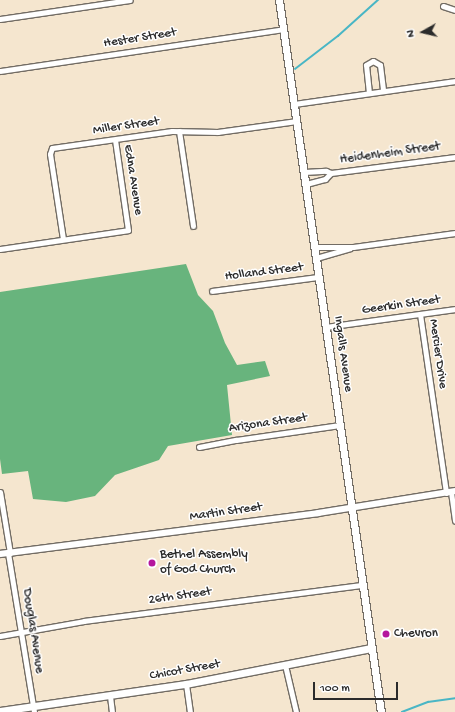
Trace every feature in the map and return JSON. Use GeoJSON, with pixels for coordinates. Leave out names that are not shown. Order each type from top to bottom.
{"type":"FeatureCollection","features":[{"type":"Feature","properties":{"kind":"main road","name":"Ingalls Avenue"},"geometry":{"type":"LineString","coordinates":[[279,0],[381,712]]}},
{"type":"Feature","properties":{"kind":"main road","name":"Chicot Street"},"geometry":{"type":"LineString","coordinates":[[0,711],[34,709],[186,684],[372,648]]}},
{"type":"Feature","properties":{"kind":"street"},"geometry":{"type":"LineString","coordinates":[[0,19],[130,0]]}},
{"type":"Feature","properties":{"kind":"street"},"geometry":{"type":"LineString","coordinates":[[443,6],[455,10]]}},
{"type":"Feature","properties":{"kind":"street","name":"Hester Street"},"geometry":{"type":"LineString","coordinates":[[0,71],[283,29]]}},
{"type":"Feature","properties":{"kind":"street"},"geometry":{"type":"LineString","coordinates":[[369,93],[366,65],[373,61],[380,65],[383,92]]}},
{"type":"Feature","properties":{"kind":"street"},"geometry":{"type":"LineString","coordinates":[[294,104],[455,81]]}},
{"type":"Feature","properties":{"kind":"street","name":"Miller Street"},"geometry":{"type":"LineString","coordinates":[[63,240],[50,150],[179,131],[218,132],[296,121]]}},
{"type":"Feature","properties":{"kind":"street"},"geometry":{"type":"LineString","coordinates":[[179,131],[193,226]]}},
{"type":"Feature","properties":{"kind":"street","name":"Edna Avenue"},"geometry":{"type":"LineString","coordinates":[[63,240],[128,230],[114,140]]}},
{"type":"Feature","properties":{"kind":"street","name":"Heidenheim Street"},"geometry":{"type":"LineString","coordinates":[[304,172],[326,171],[331,173],[455,157]]}},
{"type":"Feature","properties":{"kind":"street"},"geometry":{"type":"LineString","coordinates":[[306,184],[325,178],[331,173]]}},
{"type":"Feature","properties":{"kind":"street"},"geometry":{"type":"LineString","coordinates":[[315,247],[353,247],[455,233]]}},
{"type":"Feature","properties":{"kind":"street"},"geometry":{"type":"LineString","coordinates":[[0,249],[63,240]]}},
{"type":"Feature","properties":{"kind":"street"},"geometry":{"type":"LineString","coordinates":[[316,258],[353,247]]}},
{"type":"Feature","properties":{"kind":"street","name":"Holland Street"},"geometry":{"type":"LineString","coordinates":[[212,291],[319,277]]}},
{"type":"Feature","properties":{"kind":"street","name":"Geerkin Street"},"geometry":{"type":"LineString","coordinates":[[326,327],[455,309]]}},
{"type":"Feature","properties":{"kind":"street","name":"Mercier Drive"},"geometry":{"type":"LineString","coordinates":[[420,314],[455,521]]}},
{"type":"Feature","properties":{"kind":"street","name":"Arizona Street"},"geometry":{"type":"LineString","coordinates":[[199,447],[236,440],[340,425]]}},
{"type":"Feature","properties":{"kind":"street","name":"Douglas Avenue"},"geometry":{"type":"LineString","coordinates":[[0,492],[34,709]]}},
{"type":"Feature","properties":{"kind":"street","name":"Martin Street"},"geometry":{"type":"LineString","coordinates":[[0,554],[352,508],[451,492]]}},
{"type":"Feature","properties":{"kind":"street","name":"26th Street"},"geometry":{"type":"LineString","coordinates":[[0,636],[21,633],[32,629],[84,621],[363,584]]}},
{"type":"Feature","properties":{"kind":"street"},"geometry":{"type":"LineString","coordinates":[[285,665],[296,712]]}},
{"type":"Feature","properties":{"kind":"street"},"geometry":{"type":"LineString","coordinates":[[186,684],[190,712]]}},
{"type":"Feature","properties":{"kind":"street"},"geometry":{"type":"LineString","coordinates":[[110,696],[112,712]]}},
{"type":"Feature","properties":{"kind":"green space"},"geometry":{"type":"Polygon","coordinates":[[[186,264],[198,295],[213,311],[225,343],[237,365],[265,361],[270,376],[227,385],[232,435],[168,446],[159,460],[115,475],[95,496],[66,502],[33,499],[28,471],[2,474],[0,459],[0,292],[186,264]]]}},
{"type":"Feature","properties":{"kind":"waterway"},"geometry":{"type":"LineString","coordinates":[[295,69],[338,36],[378,0]]}},
{"type":"Feature","properties":{"kind":"waterway"},"geometry":{"type":"LineString","coordinates":[[402,712],[428,702],[455,698]]}},
{"type":"Feature","properties":{"kind":"place","name":"Bethel Assembly of God Church"},"geometry":{"type":"Point","coordinates":[152,563]}},
{"type":"Feature","properties":{"kind":"place","name":"Chevron"},"geometry":{"type":"Point","coordinates":[386,634]}}]}
